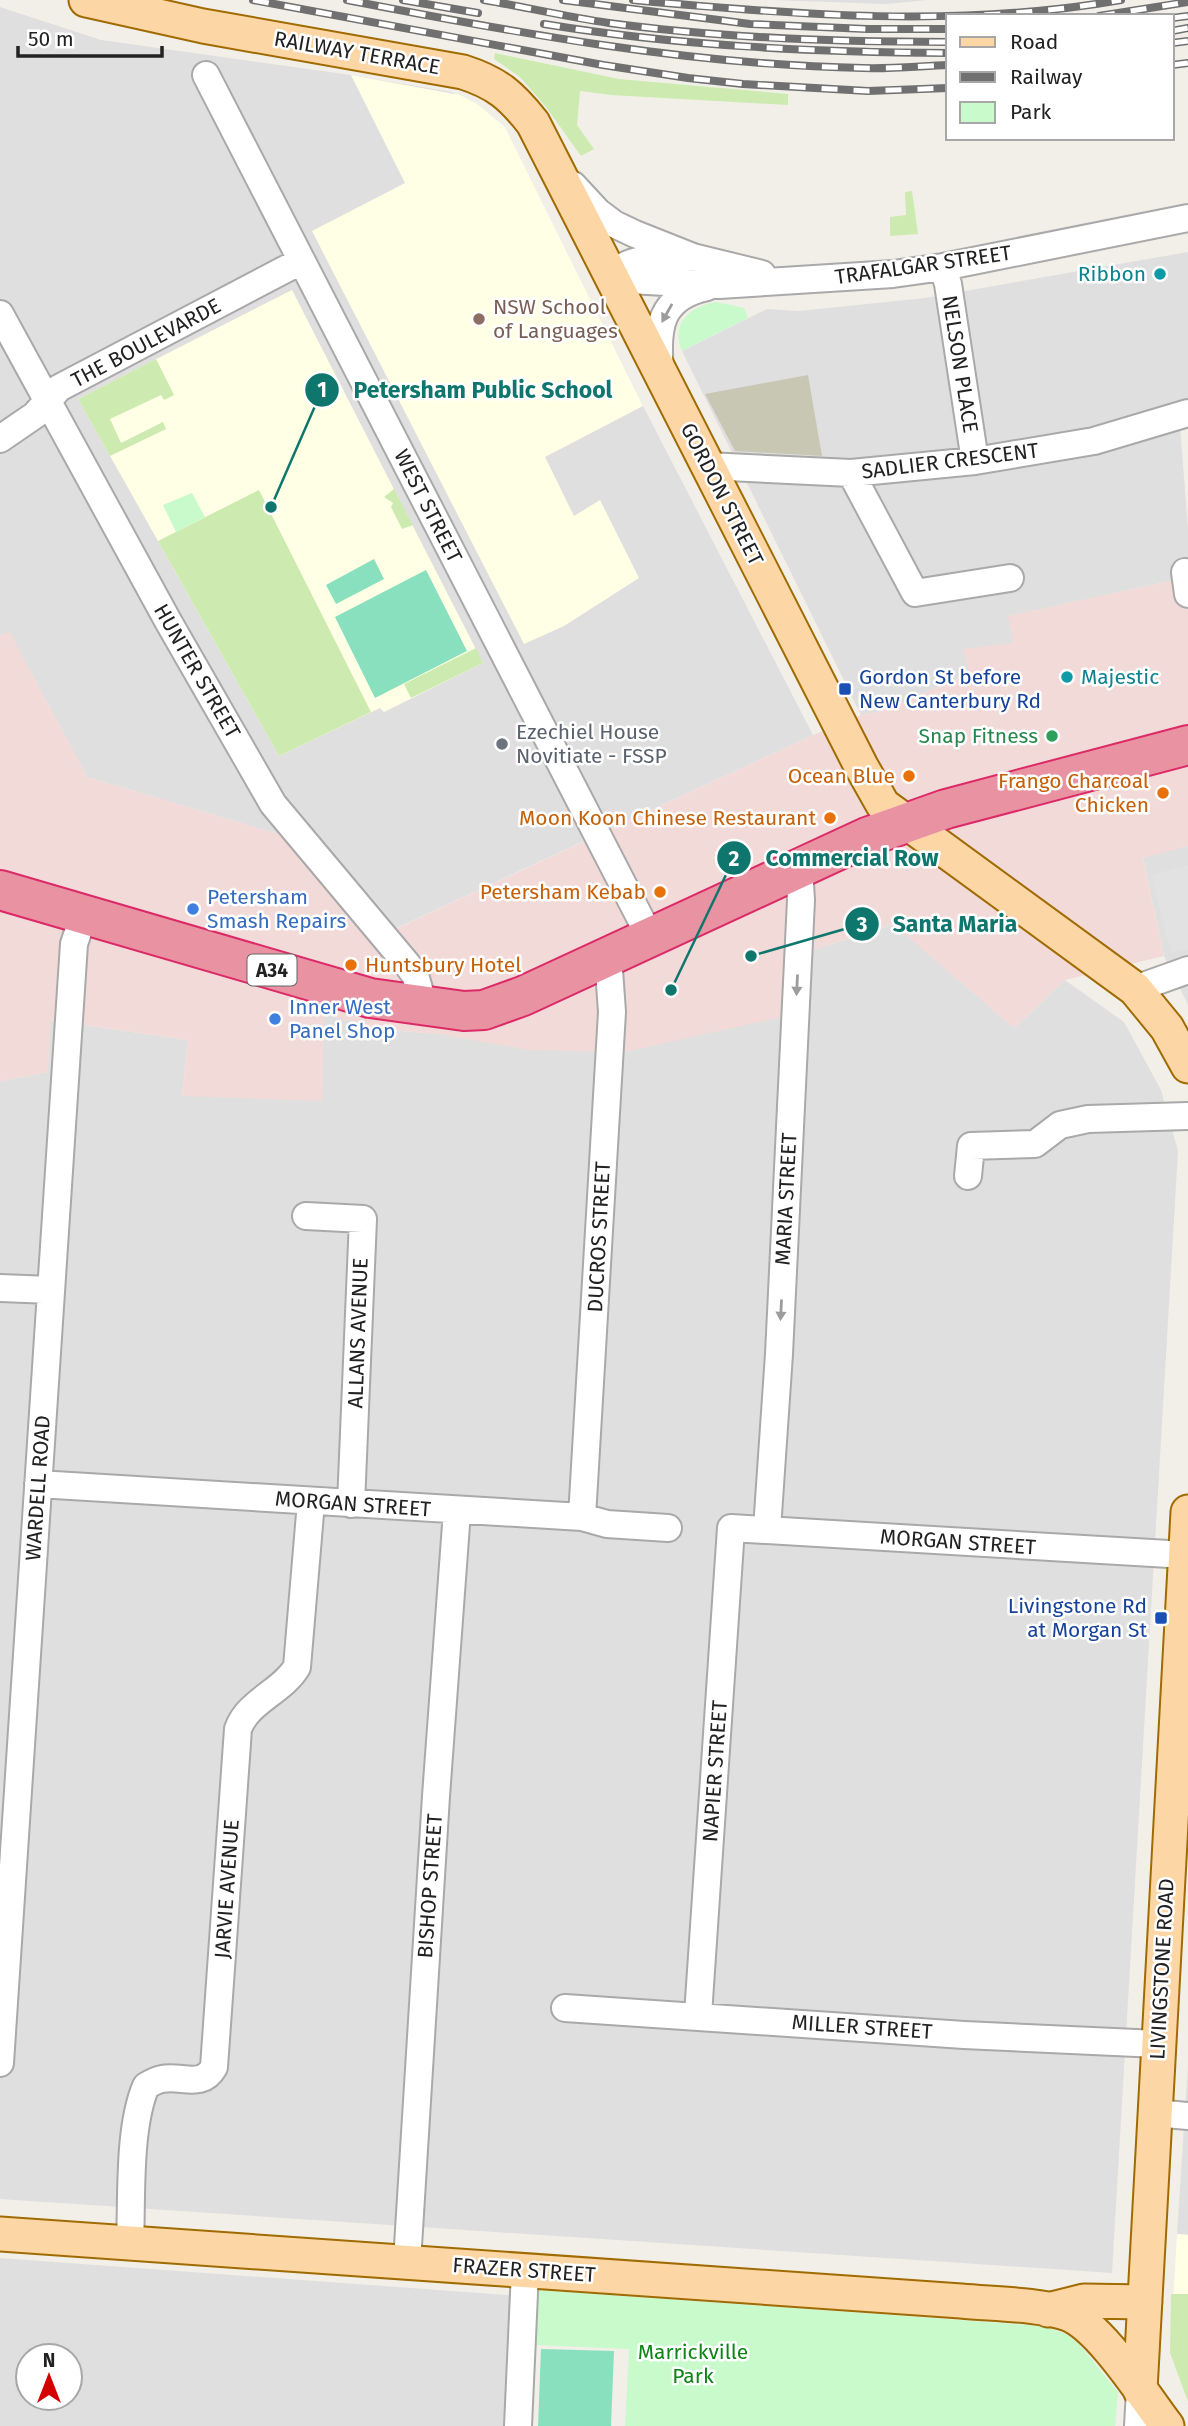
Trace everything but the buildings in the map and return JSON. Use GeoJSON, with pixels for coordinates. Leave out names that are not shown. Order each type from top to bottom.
{"type":"FeatureCollection","features":[{"type":"Feature","properties":{"kind":"highway","name":"A34"},"geometry":{"type":"LineString","coordinates":[[0,890],[370,998],[464,1011],[484,1010],[504,1004],[867,837],[946,808],[1188,745]]}},
{"type":"Feature","properties":{"kind":"main road","name":"RAILWAY TERRACE"},"geometry":{"type":"LineString","coordinates":[[86,0],[208,9],[487,79],[514,100],[533,123],[550,156]]}},
{"type":"Feature","properties":{"kind":"main road","name":"GORDON STREET"},"geometry":{"type":"LineString","coordinates":[[550,156],[876,793],[883,805],[907,822]]}},
{"type":"Feature","properties":{"kind":"main road"},"geometry":{"type":"LineString","coordinates":[[907,822],[1135,989],[1167,1028],[1188,1066]]}},
{"type":"Feature","properties":{"kind":"main road","name":"LIVINGSTONE ROAD"},"geometry":{"type":"LineString","coordinates":[[1140,2390],[1158,2044],[1182,1739],[1188,1512]]}},
{"type":"Feature","properties":{"kind":"main road","name":"FRAZER STREET"},"geometry":{"type":"LineString","coordinates":[[0,2234],[947,2300],[1048,2310],[1068,2314],[1085,2324],[1105,2345],[1167,2426]]}},
{"type":"Feature","properties":{"kind":"main road","name":"FRAZER STREET"},"geometry":{"type":"LineString","coordinates":[[1048,2310],[1084,2301],[1144,2302]]}},
{"type":"Feature","properties":{"kind":"street","name":"WEST STREET"},"geometry":{"type":"LineString","coordinates":[[206,75],[650,937]]}},
{"type":"Feature","properties":{"kind":"street"},"geometry":{"type":"LineString","coordinates":[[550,156],[597,212],[614,225],[693,257],[788,281]]}},
{"type":"Feature","properties":{"kind":"street","name":"TRAFALGAR STREET"},"geometry":{"type":"LineString","coordinates":[[612,279],[719,285],[838,279],[943,267],[1188,218]]}},
{"type":"Feature","properties":{"kind":"street"},"geometry":{"type":"LineString","coordinates":[[612,279],[615,271],[628,262],[693,257]]}},
{"type":"Feature","properties":{"kind":"street","name":"THE BOULEVARDE"},"geometry":{"type":"LineString","coordinates":[[0,439],[36,415],[59,388],[302,261]]}},
{"type":"Feature","properties":{"kind":"street","name":"NELSON PLACE"},"geometry":{"type":"LineString","coordinates":[[943,267],[948,284],[975,461]]}},
{"type":"Feature","properties":{"kind":"street"},"geometry":{"type":"LineString","coordinates":[[661,373],[659,339],[667,309],[688,293],[719,285]]}},
{"type":"Feature","properties":{"kind":"street","name":"HUNTER STREET"},"geometry":{"type":"LineString","coordinates":[[0,314],[168,621],[274,804],[407,964],[415,975],[424,1006]]}},
{"type":"Feature","properties":{"kind":"street","name":"SADLIER CRESCENT"},"geometry":{"type":"LineString","coordinates":[[707,466],[851,473],[975,461],[1094,440],[1188,413]]}},
{"type":"Feature","properties":{"kind":"street"},"geometry":{"type":"LineString","coordinates":[[851,473],[915,593],[1010,578]]}},
{"type":"Feature","properties":{"kind":"street","name":"MARIA STREET"},"geometry":{"type":"LineString","coordinates":[[766,1530],[782,1284],[801,900],[799,868]]}},
{"type":"Feature","properties":{"kind":"street","name":"WARDELL ROAD"},"geometry":{"type":"LineString","coordinates":[[0,2063],[6,1868],[38,1483],[74,944],[83,914]]}},
{"type":"Feature","properties":{"kind":"street","name":"DUCROS STREET"},"geometry":{"type":"LineString","coordinates":[[582,1517],[611,1012],[608,956]]}},
{"type":"Feature","properties":{"kind":"street"},"geometry":{"type":"LineString","coordinates":[[1135,989],[1188,970]]}},
{"type":"Feature","properties":{"kind":"street"},"geometry":{"type":"LineString","coordinates":[[968,1176],[971,1146],[1035,1144],[1060,1125],[1088,1119],[1188,1116]]}},
{"type":"Feature","properties":{"kind":"street","name":"ALLANS AVENUE"},"geometry":{"type":"LineString","coordinates":[[306,1216],[363,1219],[351,1504]]}},
{"type":"Feature","properties":{"kind":"street"},"geometry":{"type":"LineString","coordinates":[[0,1288],[51,1290]]}},
{"type":"Feature","properties":{"kind":"street","name":"MORGAN STREET"},"geometry":{"type":"LineString","coordinates":[[38,1483],[582,1517],[607,1524],[668,1528]]}},
{"type":"Feature","properties":{"kind":"street","name":"JARVIE AVENUE"},"geometry":{"type":"LineString","coordinates":[[130,2244],[136,2122],[146,2086],[164,2078],[200,2080],[207,2077],[214,2067],[237,1729],[248,1712],[291,1677],[297,1667],[311,1502]]}},
{"type":"Feature","properties":{"kind":"street","name":"BISHOP STREET"},"geometry":{"type":"LineString","coordinates":[[407,2262],[457,1511]]}},
{"type":"Feature","properties":{"kind":"street","name":"MORGAN STREET"},"geometry":{"type":"LineString","coordinates":[[731,1528],[1186,1555]]}},
{"type":"Feature","properties":{"kind":"street","name":"NAPIER STREET"},"geometry":{"type":"LineString","coordinates":[[698,2015],[731,1528]]}},
{"type":"Feature","properties":{"kind":"street","name":"MILLER STREET"},"geometry":{"type":"LineString","coordinates":[[565,2008],[964,2035],[1158,2044]]}},
{"type":"Feature","properties":{"kind":"street"},"geometry":{"type":"LineString","coordinates":[[1155,2113],[1188,2116]]}},
{"type":"Feature","properties":{"kind":"street"},"geometry":{"type":"LineString","coordinates":[[518,2426],[525,2271]]}},
{"type":"Feature","properties":{"kind":"street","name":"LIVINGSTONE ROAD"},"geometry":{"type":"LineString","coordinates":[[1138,2426],[1140,2390]]}},
{"type":"Feature","properties":{"kind":"shaded area"},"geometry":{"type":"Polygon","coordinates":[[[773,0],[928,0],[886,4],[773,0]]]}},
{"type":"Feature","properties":{"kind":"shaded area"},"geometry":{"type":"Polygon","coordinates":[[[0,7],[101,40],[452,92],[505,127],[643,406],[813,735],[390,931],[318,846],[87,777],[9,632],[0,636],[0,7]]]}},
{"type":"Feature","properties":{"kind":"shaded area","name":"NSW School of Languages"},"geometry":{"type":"Polygon","coordinates":[[[351,75],[460,95],[477,104],[505,127],[643,406],[545,457],[574,516],[600,500],[639,578],[564,626],[524,644],[312,231],[405,183],[351,75]]]}},
{"type":"Feature","properties":{"kind":"shaded area"},"geometry":{"type":"Polygon","coordinates":[[[1188,252],[1188,423],[1180,426],[1188,528],[1188,577],[1009,616],[1014,643],[969,674],[882,711],[861,715],[682,351],[767,309],[799,311],[925,298],[1188,252]]]}},
{"type":"Feature","properties":{"kind":"shaded area"},"geometry":{"type":"Polygon","coordinates":[[[292,290],[483,663],[384,712],[380,708],[279,756],[78,399],[292,290]]]}},
{"type":"Feature","properties":{"kind":"shaded area"},"geometry":{"type":"Polygon","coordinates":[[[808,375],[822,456],[735,451],[705,394],[808,375]]]}},
{"type":"Feature","properties":{"kind":"shaded area"},"geometry":{"type":"Polygon","coordinates":[[[1188,577],[1188,846],[1143,858],[1164,956],[1065,980],[1014,1028],[893,924],[813,950],[810,1011],[623,1052],[529,1050],[438,1034],[379,1029],[324,1014],[322,1101],[182,1096],[188,1040],[50,1020],[48,1072],[0,1081],[0,636],[9,631],[87,777],[318,846],[391,931],[813,735],[861,715],[882,711],[969,674],[963,649],[1013,643],[1008,616],[1188,577]]]}},
{"type":"Feature","properties":{"kind":"shaded area"},"geometry":{"type":"Polygon","coordinates":[[[1188,846],[1188,1005],[1164,956],[1143,857],[1188,846]]]}},
{"type":"Feature","properties":{"kind":"shaded area"},"geometry":{"type":"Polygon","coordinates":[[[1188,865],[1188,949],[1171,953],[1151,875],[1188,865]]]}},
{"type":"Feature","properties":{"kind":"shaded area"},"geometry":{"type":"Polygon","coordinates":[[[894,924],[1014,1028],[1065,980],[1124,1022],[1161,1090],[1178,1151],[1112,2273],[0,2199],[0,1081],[48,1072],[49,1020],[188,1040],[182,1095],[324,1014],[379,1029],[438,1034],[813,950],[894,924]]]}},
{"type":"Feature","properties":{"kind":"shaded area"},"geometry":{"type":"Polygon","coordinates":[[[1188,2064],[1188,2235],[1177,2234],[1188,2064]]]}},
{"type":"Feature","properties":{"kind":"shaded area"},"geometry":{"type":"Polygon","coordinates":[[[1177,2234],[1188,2235],[1188,2402],[1170,2353],[1177,2234]]]}},
{"type":"Feature","properties":{"kind":"shaded area"},"geometry":{"type":"Polygon","coordinates":[[[0,2258],[535,2297],[529,2426],[0,2426],[0,2258]]]}},
{"type":"Feature","properties":{"kind":"green space"},"geometry":{"type":"Polygon","coordinates":[[[495,53],[619,79],[788,94],[788,105],[580,91],[577,125],[594,149],[581,156],[546,107],[520,77],[494,59],[495,53]]]}},
{"type":"Feature","properties":{"kind":"green space"},"geometry":{"type":"Polygon","coordinates":[[[912,191],[918,234],[890,236],[890,217],[906,215],[905,192],[912,191]]]}},
{"type":"Feature","properties":{"kind":"green space"},"geometry":{"type":"Polygon","coordinates":[[[716,302],[744,308],[748,318],[682,351],[679,333],[685,318],[698,308],[716,302]]]}},
{"type":"Feature","properties":{"kind":"green space"},"geometry":{"type":"Polygon","coordinates":[[[156,359],[174,395],[164,400],[161,395],[110,419],[121,443],[163,422],[166,429],[110,456],[78,399],[156,359]]]}},
{"type":"Feature","properties":{"kind":"green space"},"geometry":{"type":"Polygon","coordinates":[[[394,489],[413,525],[402,529],[391,507],[393,503],[384,497],[394,489]]]}},
{"type":"Feature","properties":{"kind":"green space"},"geometry":{"type":"Polygon","coordinates":[[[259,490],[371,712],[279,756],[158,541],[259,490]]]}},
{"type":"Feature","properties":{"kind":"green space"},"geometry":{"type":"Polygon","coordinates":[[[192,493],[205,517],[176,532],[163,505],[192,493]]]}},
{"type":"Feature","properties":{"kind":"green space"},"geometry":{"type":"Polygon","coordinates":[[[374,559],[384,579],[336,604],[326,585],[374,559]]]}},
{"type":"Feature","properties":{"kind":"green space"},"geometry":{"type":"Polygon","coordinates":[[[426,570],[467,651],[375,698],[335,617],[426,570]]]}},
{"type":"Feature","properties":{"kind":"green space"},"geometry":{"type":"Polygon","coordinates":[[[476,648],[483,663],[411,698],[404,684],[476,648]]]}},
{"type":"Feature","properties":{"kind":"green space","name":"Marrickville Park"},"geometry":{"type":"Polygon","coordinates":[[[540,2290],[1044,2326],[1066,2334],[1079,2344],[1118,2392],[1115,2426],[625,2426],[629,2349],[534,2345],[537,2293],[540,2290]]]}},
{"type":"Feature","properties":{"kind":"green space"},"geometry":{"type":"Polygon","coordinates":[[[1171,2294],[1188,2294],[1188,2402],[1170,2353],[1171,2294]]]}},
{"type":"Feature","properties":{"kind":"green space"},"geometry":{"type":"Polygon","coordinates":[[[541,2349],[614,2351],[611,2426],[538,2426],[541,2349]]]}},
{"type":"Feature","properties":{"kind":"railway"},"geometry":{"type":"LineString","coordinates":[[253,0],[603,65],[688,78],[868,91],[946,88]]}},
{"type":"Feature","properties":{"kind":"railway"},"geometry":{"type":"LineString","coordinates":[[347,0],[539,35],[733,61],[874,68],[946,65]]}},
{"type":"Feature","properties":{"kind":"railway"},"geometry":{"type":"LineString","coordinates":[[403,0],[478,13]]}},
{"type":"Feature","properties":{"kind":"railway"},"geometry":{"type":"LineString","coordinates":[[484,0],[593,21],[736,36],[946,42]]}},
{"type":"Feature","properties":{"kind":"railway"},"geometry":{"type":"LineString","coordinates":[[563,0],[750,24],[946,29]]}},
{"type":"Feature","properties":{"kind":"railway"},"geometry":{"type":"LineString","coordinates":[[633,0],[817,14],[946,16]]}},
{"type":"Feature","properties":{"kind":"railway"},"geometry":{"type":"LineString","coordinates":[[1000,14],[1121,0]]}},
{"type":"Feature","properties":{"kind":"railway"},"geometry":{"type":"LineString","coordinates":[[1112,14],[1188,2]]}},
{"type":"Feature","properties":{"kind":"railway"},"geometry":{"type":"LineString","coordinates":[[1174,18],[1188,16]]}},
{"type":"Feature","properties":{"kind":"railway"},"geometry":{"type":"LineString","coordinates":[[544,24],[695,43],[946,53]]}},
{"type":"Feature","properties":{"kind":"railway"},"geometry":{"type":"LineString","coordinates":[[1174,31],[1188,28]]}},
{"type":"Feature","properties":{"kind":"railway"},"geometry":{"type":"LineString","coordinates":[[1174,43],[1188,41]]}},
{"type":"Feature","properties":{"kind":"railway"},"geometry":{"type":"LineString","coordinates":[[1174,65],[1188,63]]}},
{"type":"Feature","properties":{"kind":"place","name":"Ribbon"},"geometry":{"type":"Point","coordinates":[1160,274]}},
{"type":"Feature","properties":{"kind":"place","name":"NSW School of Languages"},"geometry":{"type":"Point","coordinates":[479,319]}},
{"type":"Feature","properties":{"kind":"place","name":"Petersham Public School"},"geometry":{"type":"Point","coordinates":[271,507]}},
{"type":"Feature","properties":{"kind":"place","name":"Majestic"},"geometry":{"type":"Point","coordinates":[1067,677]}},
{"type":"Feature","properties":{"kind":"place","name":"Gordon St before New Canterbury Rd"},"geometry":{"type":"Point","coordinates":[845,689]}},
{"type":"Feature","properties":{"kind":"place","name":"Snap Fitness"},"geometry":{"type":"Point","coordinates":[1052,736]}},
{"type":"Feature","properties":{"kind":"place","name":"Ezechiel House Novitiate - FSSP"},"geometry":{"type":"Point","coordinates":[502,744]}},
{"type":"Feature","properties":{"kind":"place","name":"Ocean Blue"},"geometry":{"type":"Point","coordinates":[909,776]}},
{"type":"Feature","properties":{"kind":"place","name":"Frango Charcoal Chicken"},"geometry":{"type":"Point","coordinates":[1163,793]}},
{"type":"Feature","properties":{"kind":"place","name":"Moon Koon Chinese Restaurant"},"geometry":{"type":"Point","coordinates":[830,818]}},
{"type":"Feature","properties":{"kind":"place","name":"Petersham Kebab"},"geometry":{"type":"Point","coordinates":[660,892]}},
{"type":"Feature","properties":{"kind":"place","name":"Petersham Smash Repairs"},"geometry":{"type":"Point","coordinates":[193,909]}},
{"type":"Feature","properties":{"kind":"place","name":"Santa Maria"},"geometry":{"type":"Point","coordinates":[751,956]}},
{"type":"Feature","properties":{"kind":"place","name":"Huntsbury Hotel"},"geometry":{"type":"Point","coordinates":[351,965]}},
{"type":"Feature","properties":{"kind":"place","name":"Commercial Row"},"geometry":{"type":"Point","coordinates":[671,990]}},
{"type":"Feature","properties":{"kind":"place","name":"Inner West Panel Shop"},"geometry":{"type":"Point","coordinates":[275,1019]}},
{"type":"Feature","properties":{"kind":"place","name":"Livingstone Rd at Morgan St"},"geometry":{"type":"Point","coordinates":[1161,1618]}}]}
